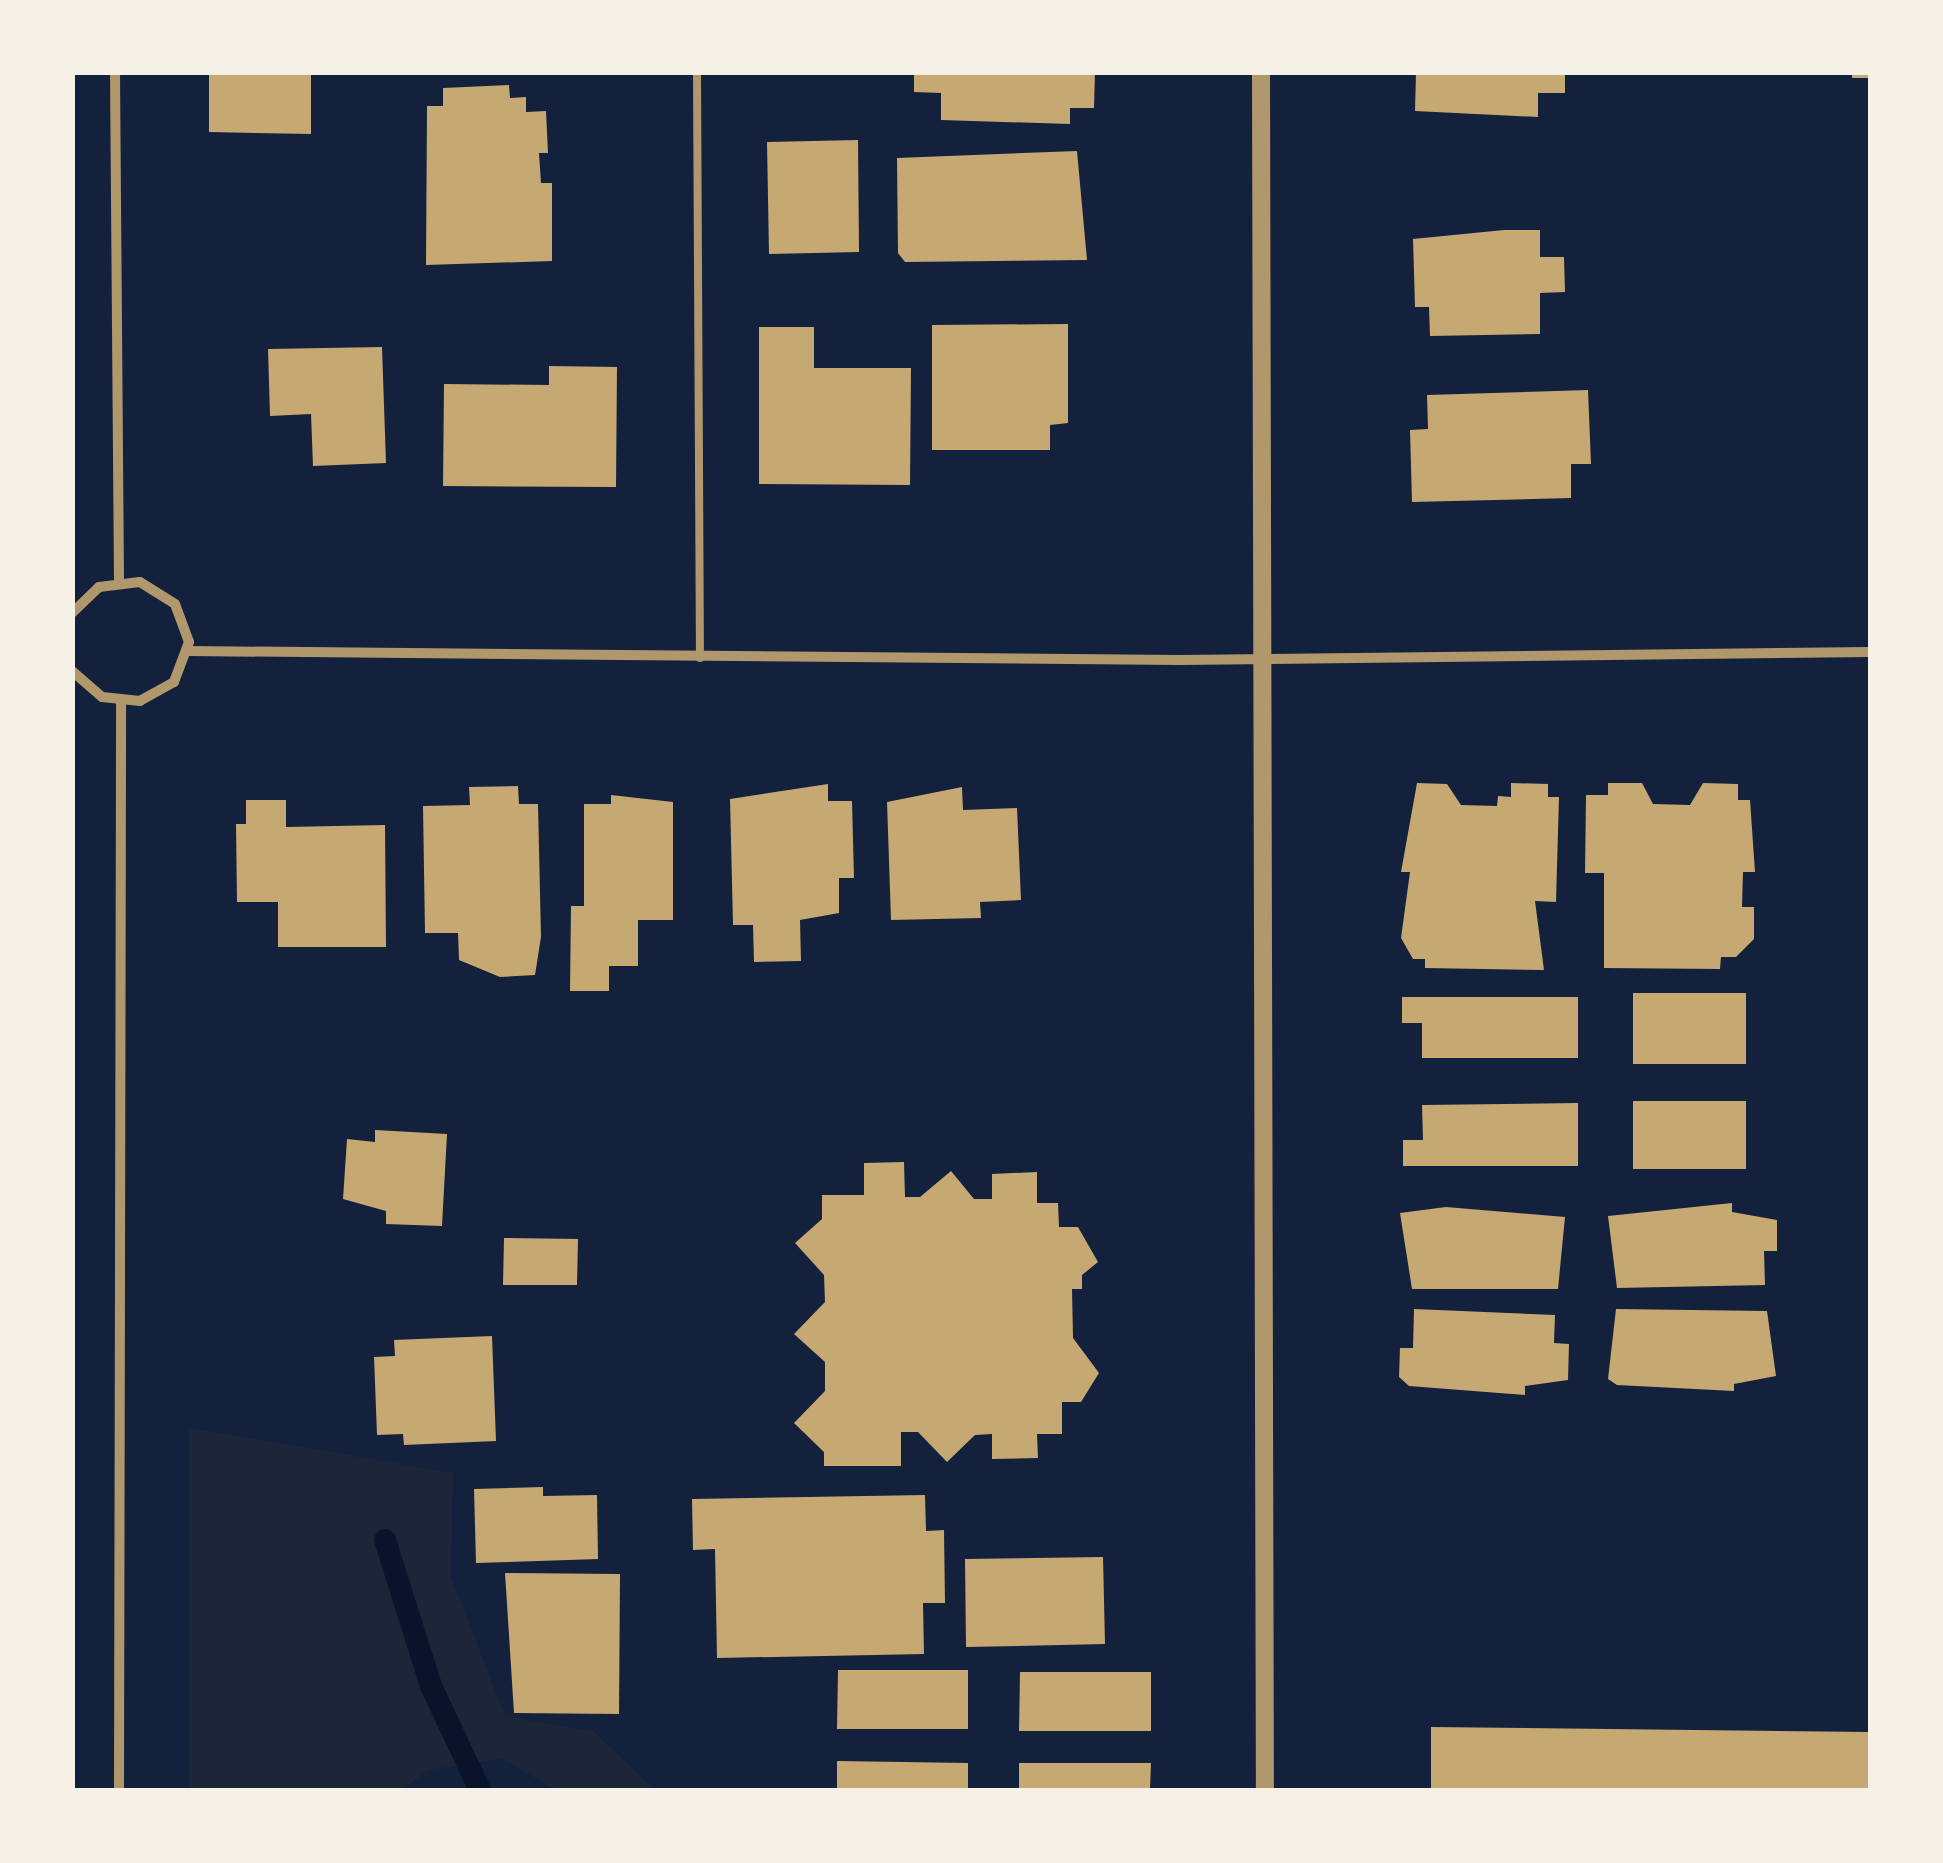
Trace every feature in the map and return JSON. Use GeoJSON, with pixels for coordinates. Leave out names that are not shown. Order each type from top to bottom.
{"type":"FeatureCollection","features":[{"type":"Feature","properties":{"kind":"street"},"geometry":{"type":"LineString","coordinates":[[115,72],[118,581]]}},
{"type":"Feature","properties":{"kind":"street"},"geometry":{"type":"LineString","coordinates":[[1262,72],[1260,660],[1265,1790]]}},
{"type":"Feature","properties":{"kind":"street"},"geometry":{"type":"LineString","coordinates":[[72,614],[118,581],[150,586],[175,604],[187,651],[158,695],[121,702],[72,671]]}},
{"type":"Feature","properties":{"kind":"street"},"geometry":{"type":"LineString","coordinates":[[187,651],[1260,660],[1870,652]]}},
{"type":"Feature","properties":{"kind":"street"},"geometry":{"type":"LineString","coordinates":[[119,1790],[121,702]]}},
{"type":"Feature","properties":{"kind":"lane"},"geometry":{"type":"LineString","coordinates":[[697,72],[700,658]]}},
{"type":"Feature","properties":{"kind":"shaded area"},"geometry":{"type":"Polygon","coordinates":[[[189,1428],[453,1473],[451,1577],[505,1716],[593,1731],[655,1790],[557,1790],[502,1759],[427,1770],[402,1790],[189,1790],[189,1428]]]}},
{"type":"Feature","properties":{"kind":"building"},"geometry":{"type":"Polygon","coordinates":[[[209,72],[311,72],[311,134],[209,132],[209,72]]]}},
{"type":"Feature","properties":{"kind":"building"},"geometry":{"type":"Polygon","coordinates":[[[914,72],[1095,72],[1094,108],[1070,108],[1070,124],[941,120],[941,93],[914,92],[914,72]]]}},
{"type":"Feature","properties":{"kind":"building"},"geometry":{"type":"Polygon","coordinates":[[[1416,72],[1565,72],[1565,93],[1538,93],[1538,117],[1415,111],[1416,72]]]}},
{"type":"Feature","properties":{"kind":"building"},"geometry":{"type":"Polygon","coordinates":[[[1852,72],[1870,72],[1870,78],[1852,78],[1852,72]]]}},
{"type":"Feature","properties":{"kind":"building"},"geometry":{"type":"Polygon","coordinates":[[[509,85],[510,98],[526,97],[526,112],[546,111],[548,153],[539,153],[541,183],[552,183],[552,261],[426,265],[427,106],[443,106],[443,88],[509,85]]]}},
{"type":"Feature","properties":{"kind":"building"},"geometry":{"type":"Polygon","coordinates":[[[858,140],[859,252],[769,254],[767,142],[858,140]]]}},
{"type":"Feature","properties":{"kind":"building"},"geometry":{"type":"Polygon","coordinates":[[[1077,151],[1087,260],[905,262],[898,253],[897,158],[1077,151]]]}},
{"type":"Feature","properties":{"kind":"building"},"geometry":{"type":"Polygon","coordinates":[[[1540,230],[1540,257],[1564,257],[1565,292],[1540,293],[1540,334],[1430,336],[1429,307],[1415,307],[1413,239],[1540,230]]]}},
{"type":"Feature","properties":{"kind":"building"},"geometry":{"type":"Polygon","coordinates":[[[1068,324],[1068,423],[1050,425],[1050,450],[932,450],[932,325],[1068,324]]]}},
{"type":"Feature","properties":{"kind":"building"},"geometry":{"type":"Polygon","coordinates":[[[759,327],[814,327],[814,368],[911,368],[910,485],[759,484],[759,327]]]}},
{"type":"Feature","properties":{"kind":"building"},"geometry":{"type":"Polygon","coordinates":[[[382,347],[386,463],[313,466],[311,414],[270,416],[268,349],[382,347]]]}},
{"type":"Feature","properties":{"kind":"building"},"geometry":{"type":"Polygon","coordinates":[[[549,366],[617,367],[616,487],[443,486],[444,384],[549,385],[549,366]]]}},
{"type":"Feature","properties":{"kind":"building"},"geometry":{"type":"Polygon","coordinates":[[[1588,390],[1591,464],[1571,464],[1571,498],[1412,502],[1410,430],[1428,429],[1427,395],[1588,390]]]}},
{"type":"Feature","properties":{"kind":"building"},"geometry":{"type":"Polygon","coordinates":[[[1417,783],[1447,784],[1461,805],[1497,806],[1498,796],[1511,797],[1511,783],[1548,784],[1548,797],[1559,797],[1556,902],[1535,901],[1544,970],[1425,968],[1425,959],[1413,959],[1401,938],[1410,872],[1401,872],[1417,783]]]}},
{"type":"Feature","properties":{"kind":"building"},"geometry":{"type":"Polygon","coordinates":[[[1608,783],[1642,783],[1653,804],[1690,805],[1703,783],[1738,784],[1738,800],[1750,800],[1755,872],[1743,872],[1742,907],[1754,907],[1754,939],[1736,957],[1721,957],[1720,969],[1604,968],[1604,873],[1585,873],[1586,795],[1608,795],[1608,783]]]}},
{"type":"Feature","properties":{"kind":"building"},"geometry":{"type":"Polygon","coordinates":[[[828,784],[828,801],[852,801],[854,878],[839,878],[839,913],[800,920],[801,961],[754,962],[753,925],[733,925],[730,799],[828,784]]]}},
{"type":"Feature","properties":{"kind":"building"},"geometry":{"type":"Polygon","coordinates":[[[518,786],[519,804],[538,804],[541,937],[535,975],[500,977],[459,960],[458,933],[425,933],[423,806],[470,805],[469,787],[518,786]]]}},
{"type":"Feature","properties":{"kind":"building"},"geometry":{"type":"Polygon","coordinates":[[[962,787],[963,810],[1017,808],[1021,900],[980,902],[981,918],[891,920],[887,802],[962,787]]]}},
{"type":"Feature","properties":{"kind":"building"},"geometry":{"type":"Polygon","coordinates":[[[611,795],[673,802],[673,920],[638,920],[638,966],[609,966],[609,991],[570,991],[571,906],[584,906],[584,804],[611,804],[611,795]]]}},
{"type":"Feature","properties":{"kind":"building"},"geometry":{"type":"Polygon","coordinates":[[[246,800],[286,800],[286,827],[385,825],[386,947],[278,947],[278,902],[237,902],[236,824],[246,824],[246,800]]]}},
{"type":"Feature","properties":{"kind":"building"},"geometry":{"type":"Polygon","coordinates":[[[1633,993],[1746,993],[1746,1064],[1633,1064],[1633,993]]]}},
{"type":"Feature","properties":{"kind":"building"},"geometry":{"type":"Polygon","coordinates":[[[1402,997],[1578,997],[1578,1058],[1422,1058],[1422,1023],[1402,1023],[1402,997]]]}},
{"type":"Feature","properties":{"kind":"building"},"geometry":{"type":"Polygon","coordinates":[[[1633,1101],[1746,1101],[1746,1169],[1633,1169],[1633,1101]]]}},
{"type":"Feature","properties":{"kind":"building"},"geometry":{"type":"Polygon","coordinates":[[[1578,1103],[1578,1166],[1403,1166],[1403,1140],[1423,1140],[1422,1105],[1578,1103]]]}},
{"type":"Feature","properties":{"kind":"building"},"geometry":{"type":"Polygon","coordinates":[[[375,1130],[447,1134],[442,1226],[386,1224],[386,1211],[343,1199],[347,1139],[375,1142],[375,1130]]]}},
{"type":"Feature","properties":{"kind":"building"},"geometry":{"type":"Polygon","coordinates":[[[904,1162],[905,1197],[920,1197],[951,1171],[974,1199],[992,1199],[992,1174],[1037,1172],[1037,1203],[1058,1203],[1059,1227],[1078,1227],[1098,1262],[1082,1275],[1082,1289],[1072,1289],[1073,1338],[1099,1373],[1081,1402],[1062,1402],[1062,1434],[1037,1434],[1038,1458],[992,1459],[992,1434],[975,1435],[947,1462],[918,1432],[901,1432],[901,1466],[824,1466],[824,1452],[794,1423],[825,1391],[825,1362],[794,1334],[825,1302],[824,1275],[795,1243],[822,1219],[822,1195],[864,1195],[864,1163],[904,1162]]]}},
{"type":"Feature","properties":{"kind":"building"},"geometry":{"type":"Polygon","coordinates":[[[1732,1203],[1732,1212],[1777,1220],[1777,1251],[1764,1251],[1765,1285],[1617,1288],[1608,1216],[1732,1203]]]}},
{"type":"Feature","properties":{"kind":"building"},"geometry":{"type":"Polygon","coordinates":[[[1446,1207],[1565,1217],[1558,1289],[1412,1289],[1400,1213],[1446,1207]]]}},
{"type":"Feature","properties":{"kind":"building"},"geometry":{"type":"Polygon","coordinates":[[[504,1238],[578,1239],[577,1285],[503,1285],[504,1238]]]}},
{"type":"Feature","properties":{"kind":"building"},"geometry":{"type":"Polygon","coordinates":[[[1414,1309],[1555,1315],[1554,1343],[1569,1344],[1568,1380],[1525,1386],[1525,1395],[1409,1386],[1399,1377],[1400,1348],[1413,1348],[1414,1309]]]}},
{"type":"Feature","properties":{"kind":"building"},"geometry":{"type":"Polygon","coordinates":[[[1616,1309],[1767,1311],[1776,1376],[1734,1384],[1734,1391],[1617,1385],[1608,1379],[1616,1309]]]}},
{"type":"Feature","properties":{"kind":"building"},"geometry":{"type":"Polygon","coordinates":[[[492,1336],[496,1441],[404,1445],[403,1434],[377,1435],[374,1357],[395,1356],[394,1340],[492,1336]]]}},
{"type":"Feature","properties":{"kind":"building"},"geometry":{"type":"Polygon","coordinates":[[[543,1487],[543,1496],[597,1495],[598,1559],[476,1563],[474,1489],[543,1487]]]}},
{"type":"Feature","properties":{"kind":"building"},"geometry":{"type":"Polygon","coordinates":[[[925,1495],[926,1531],[944,1530],[945,1603],[923,1603],[924,1654],[717,1658],[715,1549],[693,1550],[692,1499],[925,1495]]]}},
{"type":"Feature","properties":{"kind":"building"},"geometry":{"type":"Polygon","coordinates":[[[1103,1557],[1105,1644],[966,1647],[965,1559],[1103,1557]]]}},
{"type":"Feature","properties":{"kind":"building"},"geometry":{"type":"Polygon","coordinates":[[[505,1573],[620,1574],[619,1714],[514,1713],[505,1573]]]}},
{"type":"Feature","properties":{"kind":"building"},"geometry":{"type":"Polygon","coordinates":[[[838,1670],[968,1670],[968,1729],[837,1729],[838,1670]]]}},
{"type":"Feature","properties":{"kind":"building"},"geometry":{"type":"Polygon","coordinates":[[[1020,1672],[1151,1672],[1151,1731],[1019,1731],[1020,1672]]]}},
{"type":"Feature","properties":{"kind":"building"},"geometry":{"type":"Polygon","coordinates":[[[1431,1727],[1870,1732],[1870,1790],[1431,1790],[1431,1727]]]}},
{"type":"Feature","properties":{"kind":"building"},"geometry":{"type":"Polygon","coordinates":[[[837,1761],[968,1763],[968,1790],[837,1790],[837,1761]]]}},
{"type":"Feature","properties":{"kind":"building"},"geometry":{"type":"Polygon","coordinates":[[[1019,1763],[1151,1763],[1150,1790],[1019,1790],[1019,1763]]]}},
{"type":"Feature","properties":{"kind":"waterway"},"geometry":{"type":"LineString","coordinates":[[385,1540],[431,1686],[480,1790]]}}]}
